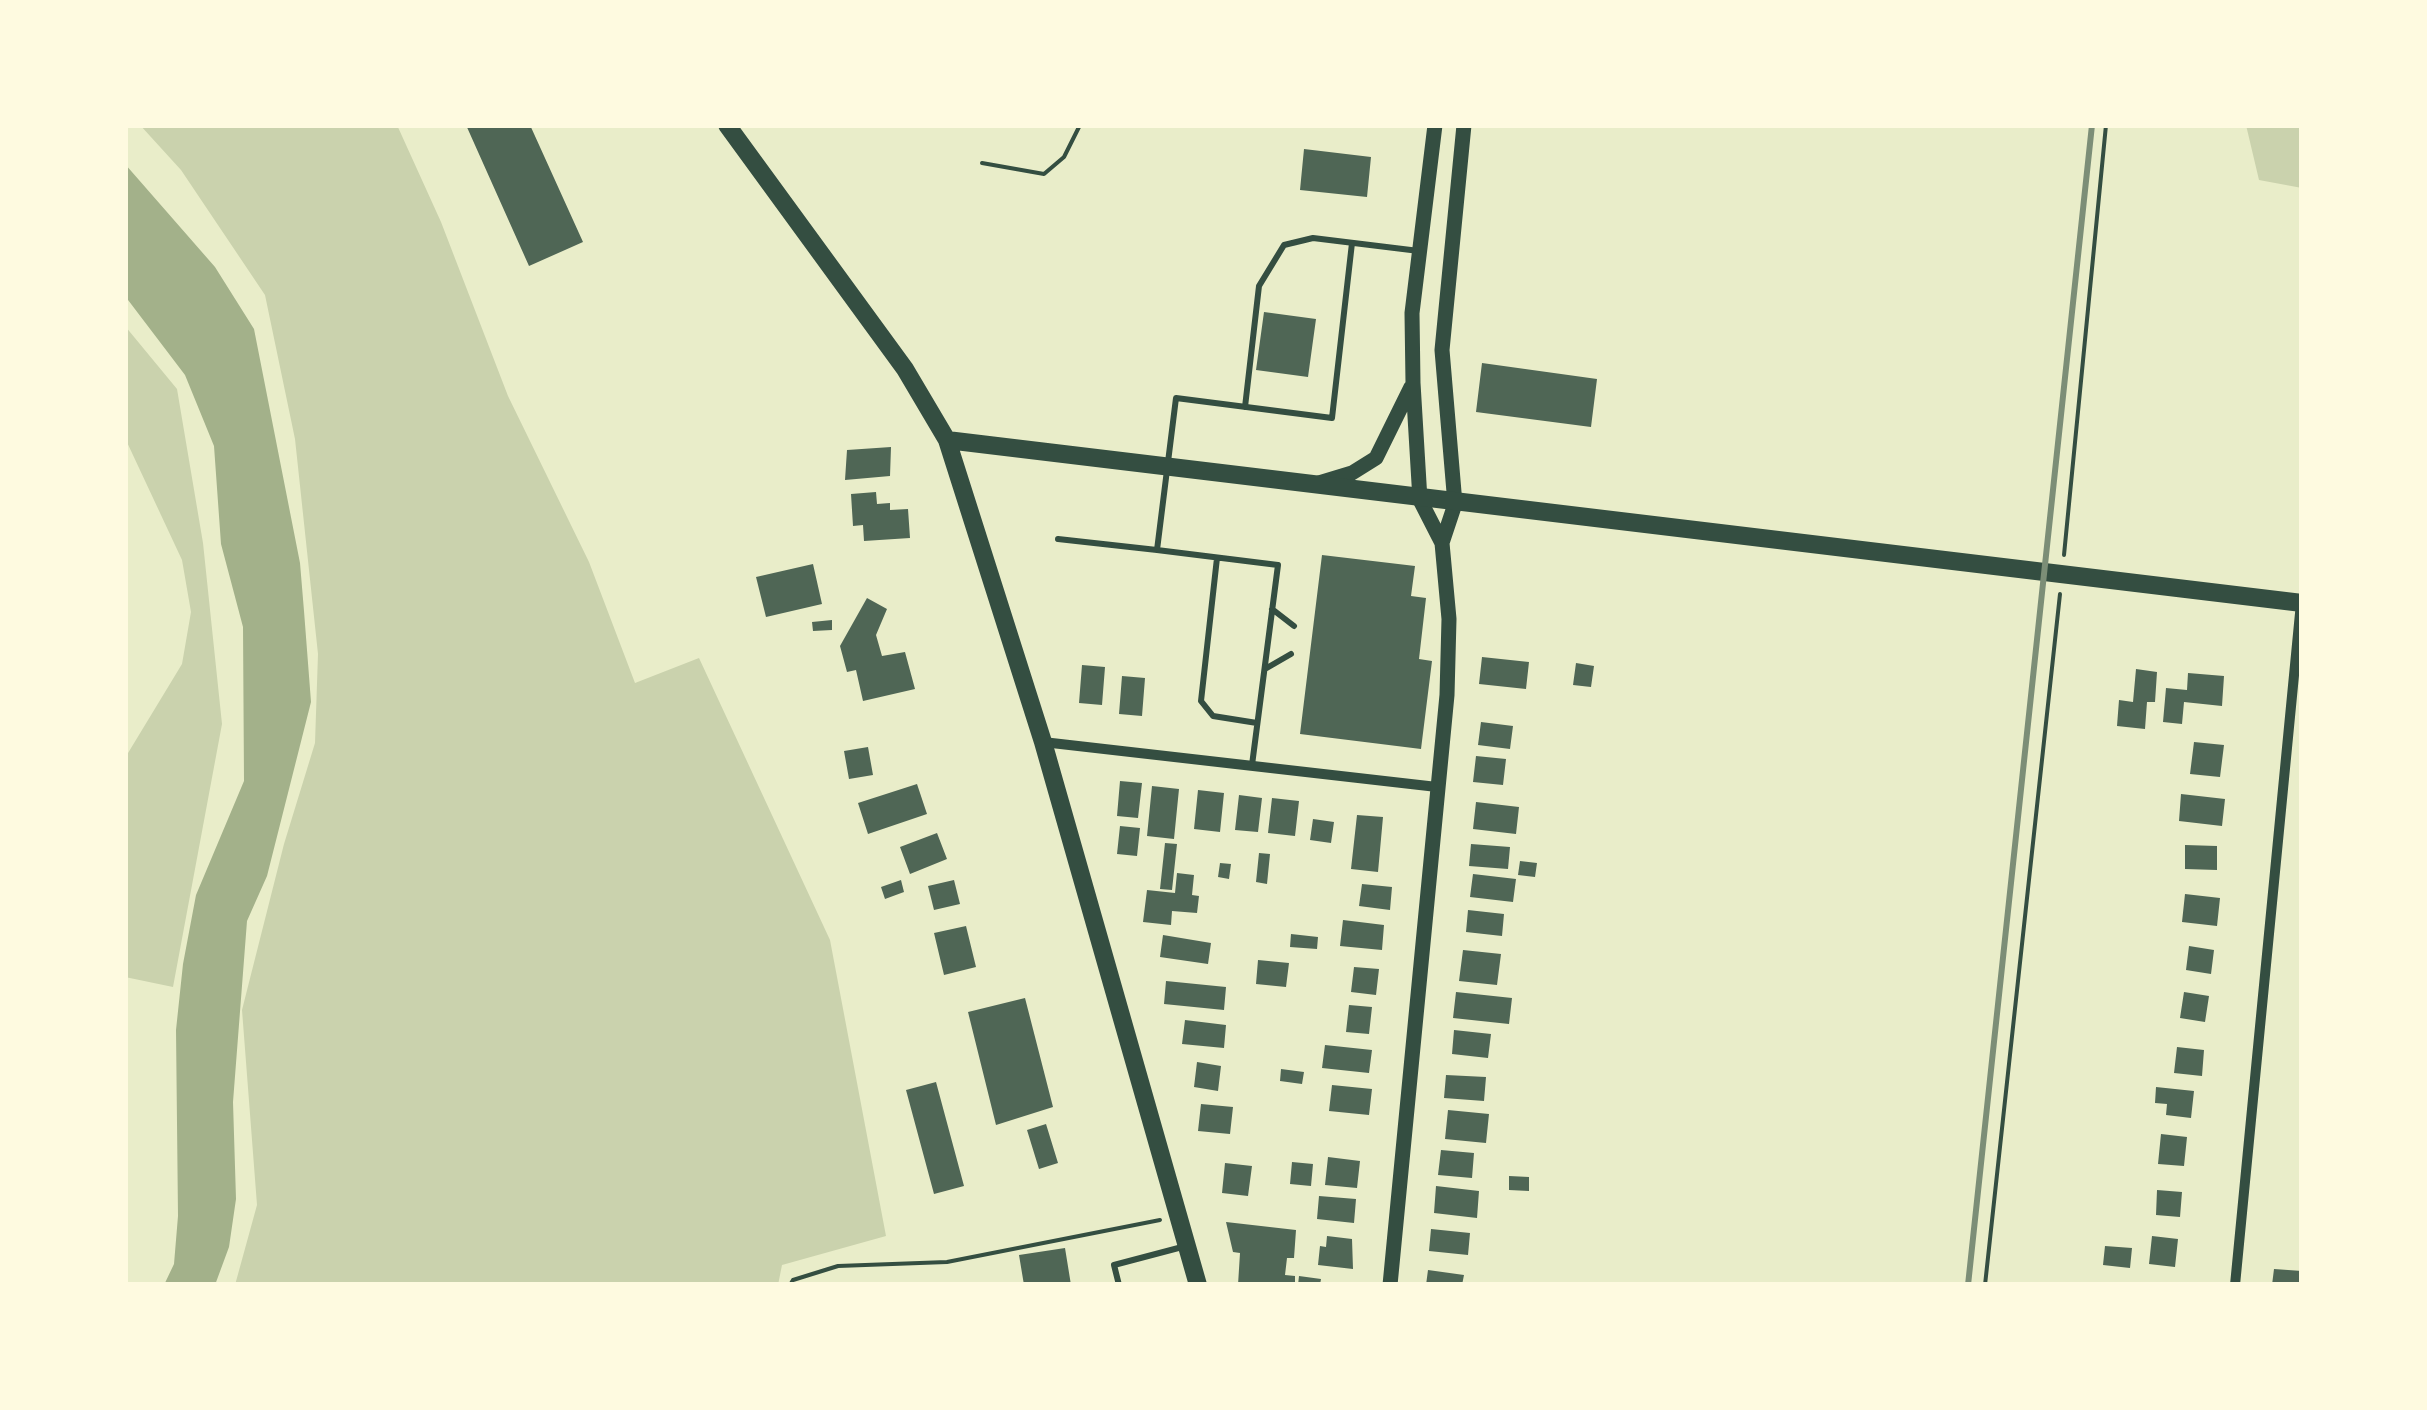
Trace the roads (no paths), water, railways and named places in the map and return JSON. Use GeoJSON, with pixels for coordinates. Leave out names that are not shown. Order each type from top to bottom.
{"type":"FeatureCollection","features":[{"type":"Feature","properties":{"kind":"main road"},"geometry":{"type":"LineString","coordinates":[[727,125],[905,369],[947,440],[1043,742],[1198,1285]]}},
{"type":"Feature","properties":{"kind":"main road"},"geometry":{"type":"LineString","coordinates":[[947,440],[1420,500],[2301,603]]}},
{"type":"Feature","properties":{"kind":"street"},"geometry":{"type":"LineString","coordinates":[[1390,1285],[1450,619],[1442,544],[1420,500],[1413,383],[1412,313],[1435,125]]}},
{"type":"Feature","properties":{"kind":"street"},"geometry":{"type":"LineString","coordinates":[[1442,544],[1455,504],[1442,350],[1459,126]]}},
{"type":"Feature","properties":{"kind":"street"},"geometry":{"type":"LineString","coordinates":[[1314,485],[1352,473],[1376,458],[1413,383]]}},
{"type":"Feature","properties":{"kind":"street"},"geometry":{"type":"LineString","coordinates":[[2235,1285],[2301,603]]}},
{"type":"Feature","properties":{"kind":"street"},"geometry":{"type":"LineString","coordinates":[[1043,742],[1437,787]]}},
{"type":"Feature","properties":{"kind":"lane"},"geometry":{"type":"LineString","coordinates":[[1244,407],[1260,286],[1270,264],[1294,239],[1419,251]]}},
{"type":"Feature","properties":{"kind":"lane"},"geometry":{"type":"LineString","coordinates":[[1157,550],[1176,398],[1332,418],[1352,244]]}},
{"type":"Feature","properties":{"kind":"lane"},"geometry":{"type":"LineString","coordinates":[[1058,539],[1278,565],[1252,766]]}},
{"type":"Feature","properties":{"kind":"lane"},"geometry":{"type":"LineString","coordinates":[[1217,558],[1201,701],[1214,716],[1257,723]]}},
{"type":"Feature","properties":{"kind":"lane"},"geometry":{"type":"LineString","coordinates":[[1272,609],[1294,626]]}},
{"type":"Feature","properties":{"kind":"lane"},"geometry":{"type":"LineString","coordinates":[[1264,669],[1291,654]]}},
{"type":"Feature","properties":{"kind":"lane"},"geometry":{"type":"LineString","coordinates":[[1119,1285],[1114,1266],[1188,1246]]}},
{"type":"Feature","properties":{"kind":"railway"},"geometry":{"type":"LineString","coordinates":[[1968,1285],[2092,125]]}}]}
